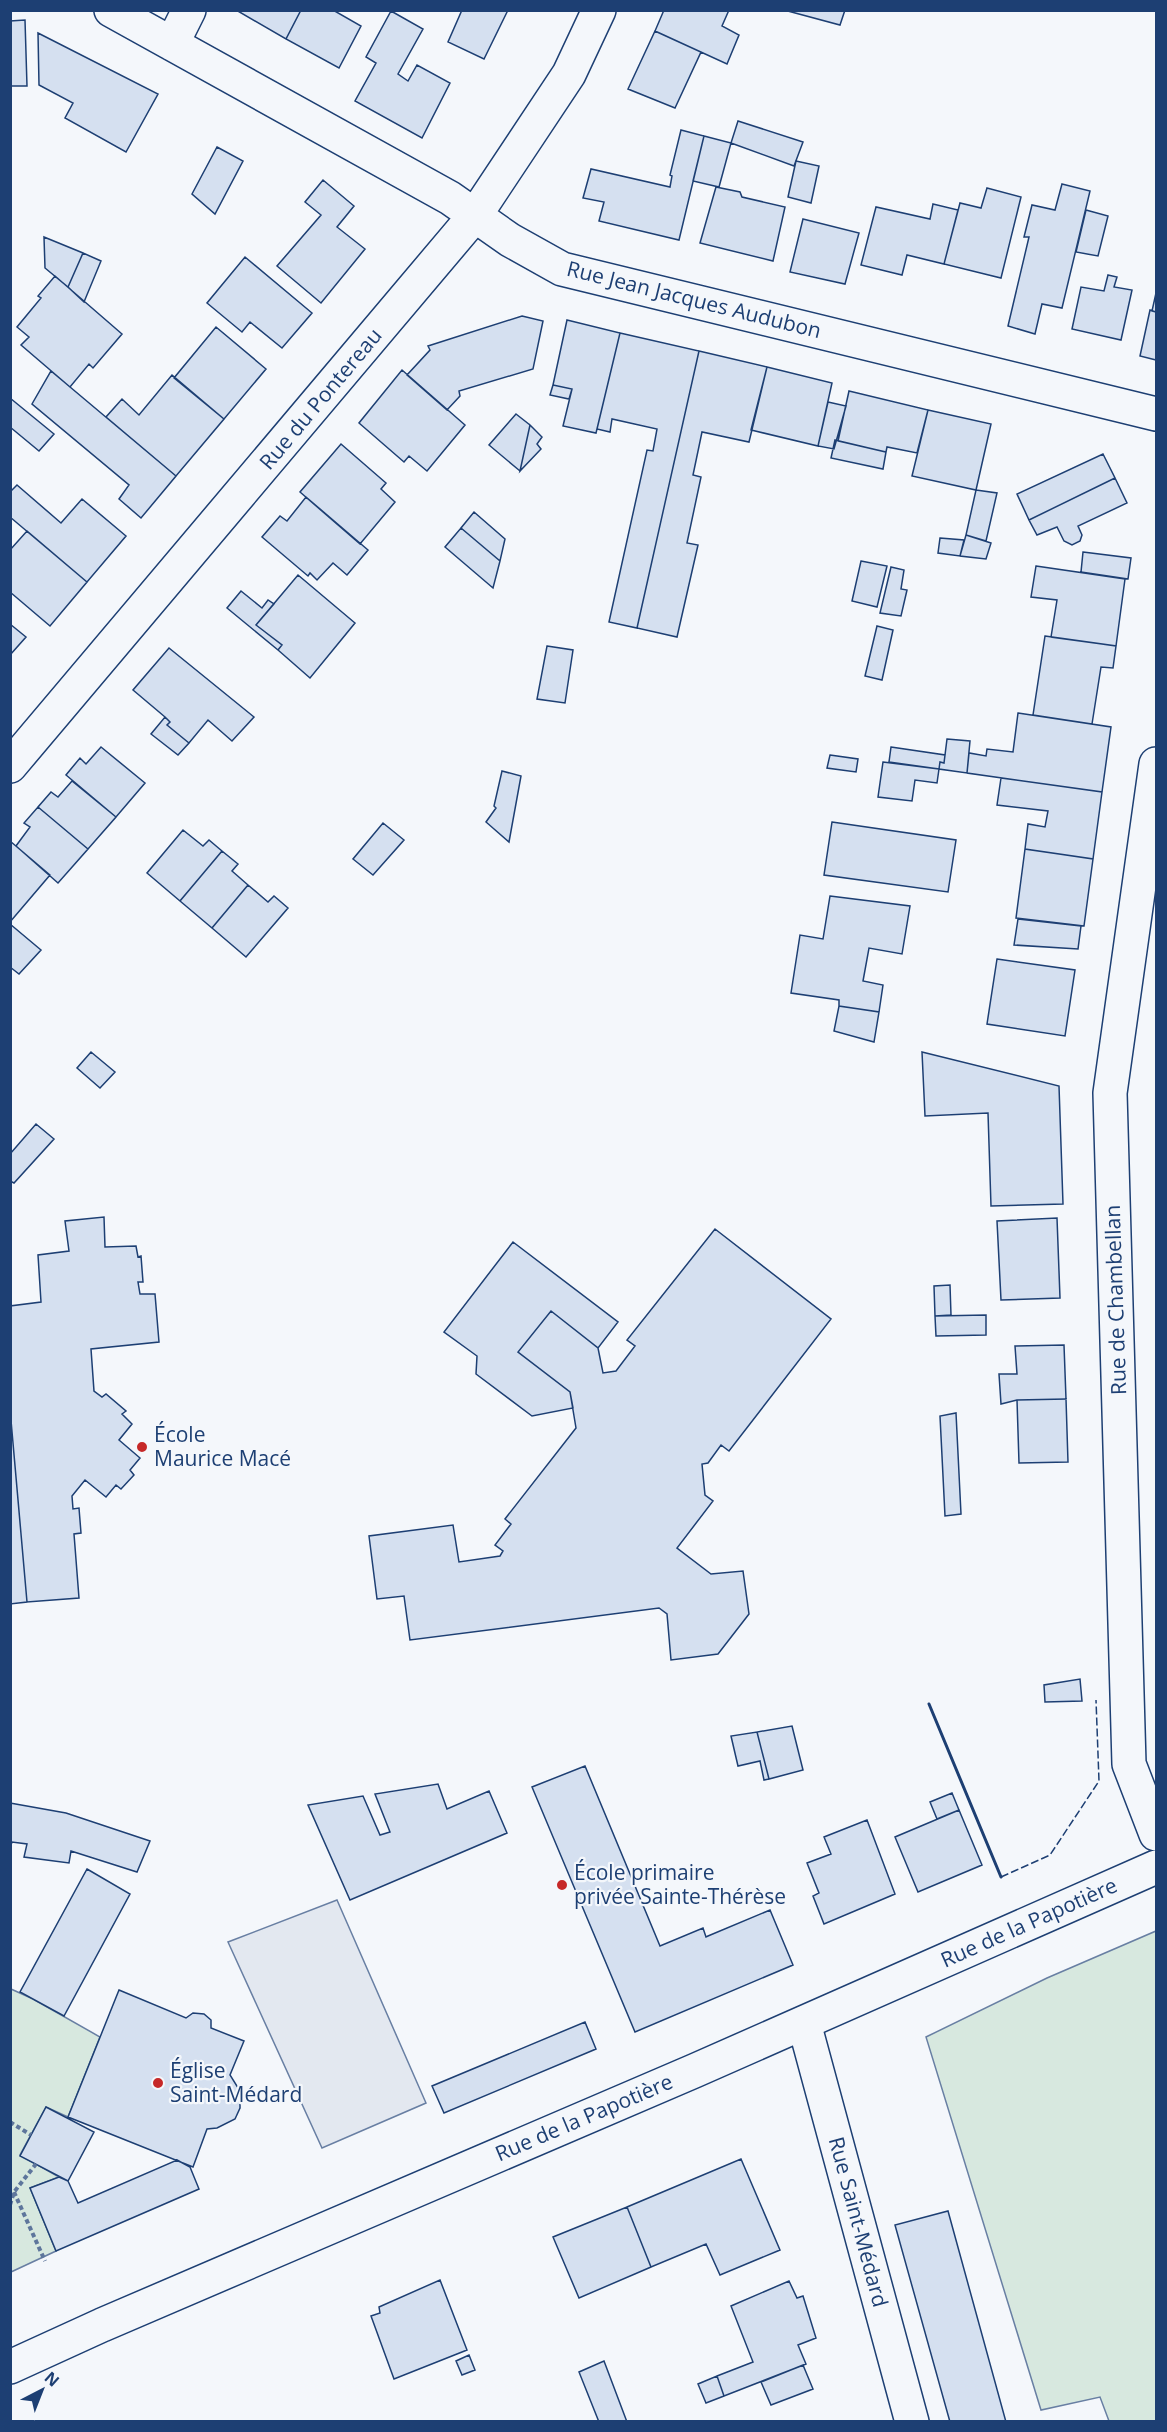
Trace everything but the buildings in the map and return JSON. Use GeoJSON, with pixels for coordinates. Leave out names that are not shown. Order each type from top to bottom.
{"type":"FeatureCollection","features":[{"type":"Feature","properties":{"kind":"street","name":"Rue Jean Jacques Audubon"},"geometry":{"type":"LineString","coordinates":[[111,10],[476,214],[510,240],[562,269],[1156,414]]}},
{"type":"Feature","properties":{"kind":"street"},"geometry":{"type":"LineString","coordinates":[[172,44],[189,10]]}},
{"type":"Feature","properties":{"kind":"street","name":"Rue du Pontereau"},"geometry":{"type":"LineString","coordinates":[[10,766],[476,214],[569,74],[599,10]]}},
{"type":"Feature","properties":{"kind":"street","name":"Rue de Chambellan"},"geometry":{"type":"LineString","coordinates":[[1156,764],[1110,1094],[1129,1764],[1156,1834]]}},
{"type":"Feature","properties":{"kind":"street","name":"Rue de la Papotière"},"geometry":{"type":"LineString","coordinates":[[10,2367],[112,2320],[804,2023],[1156,1867]]}},
{"type":"Feature","properties":{"kind":"street","name":"Rue Saint-Médard"},"geometry":{"type":"LineString","coordinates":[[804,2023],[912,2421]]}},
{"type":"Feature","properties":{"kind":"path"},"geometry":{"type":"LineString","coordinates":[[10,2122],[31,2135]]}},
{"type":"Feature","properties":{"kind":"path"},"geometry":{"type":"LineString","coordinates":[[10,2205],[14,2192],[36,2164]]}},
{"type":"Feature","properties":{"kind":"path"},"geometry":{"type":"LineString","coordinates":[[14,2192],[45,2261]]}},
{"type":"Feature","properties":{"kind":"shaded area"},"geometry":{"type":"Polygon","coordinates":[[[337,1900],[426,2103],[322,2148],[228,1942],[337,1900]]]}},
{"type":"Feature","properties":{"kind":"shaded area"},"geometry":{"type":"Polygon","coordinates":[[[1156,1931],[1156,2421],[1109,2421],[1100,2397],[1041,2410],[926,2037],[1047,1978],[1156,1931]]]}},
{"type":"Feature","properties":{"kind":"shaded area"},"geometry":{"type":"Polygon","coordinates":[[[11,1989],[100,2037],[68,2117],[46,2107],[20,2155],[59,2177],[30,2188],[56,2251],[11,2272],[11,1989]]]}},
{"type":"Feature","properties":{"kind":"fence"},"geometry":{"type":"LineString","coordinates":[[1001,1877],[1050,1855],[1099,1781],[1096,1700]]}},
{"type":"Feature","properties":{"kind":"wall"},"geometry":{"type":"LineString","coordinates":[[929,1704],[1001,1877]]}},
{"type":"Feature","properties":{"kind":"place","name":"École Maurice Macé"},"geometry":{"type":"Point","coordinates":[142,1447]}},
{"type":"Feature","properties":{"kind":"place","name":"École primaire privée Sainte-Thérèse"},"geometry":{"type":"Point","coordinates":[562,1885]}},
{"type":"Feature","properties":{"kind":"place","name":"Église Saint-Médard"},"geometry":{"type":"Point","coordinates":[158,2083]}}]}
